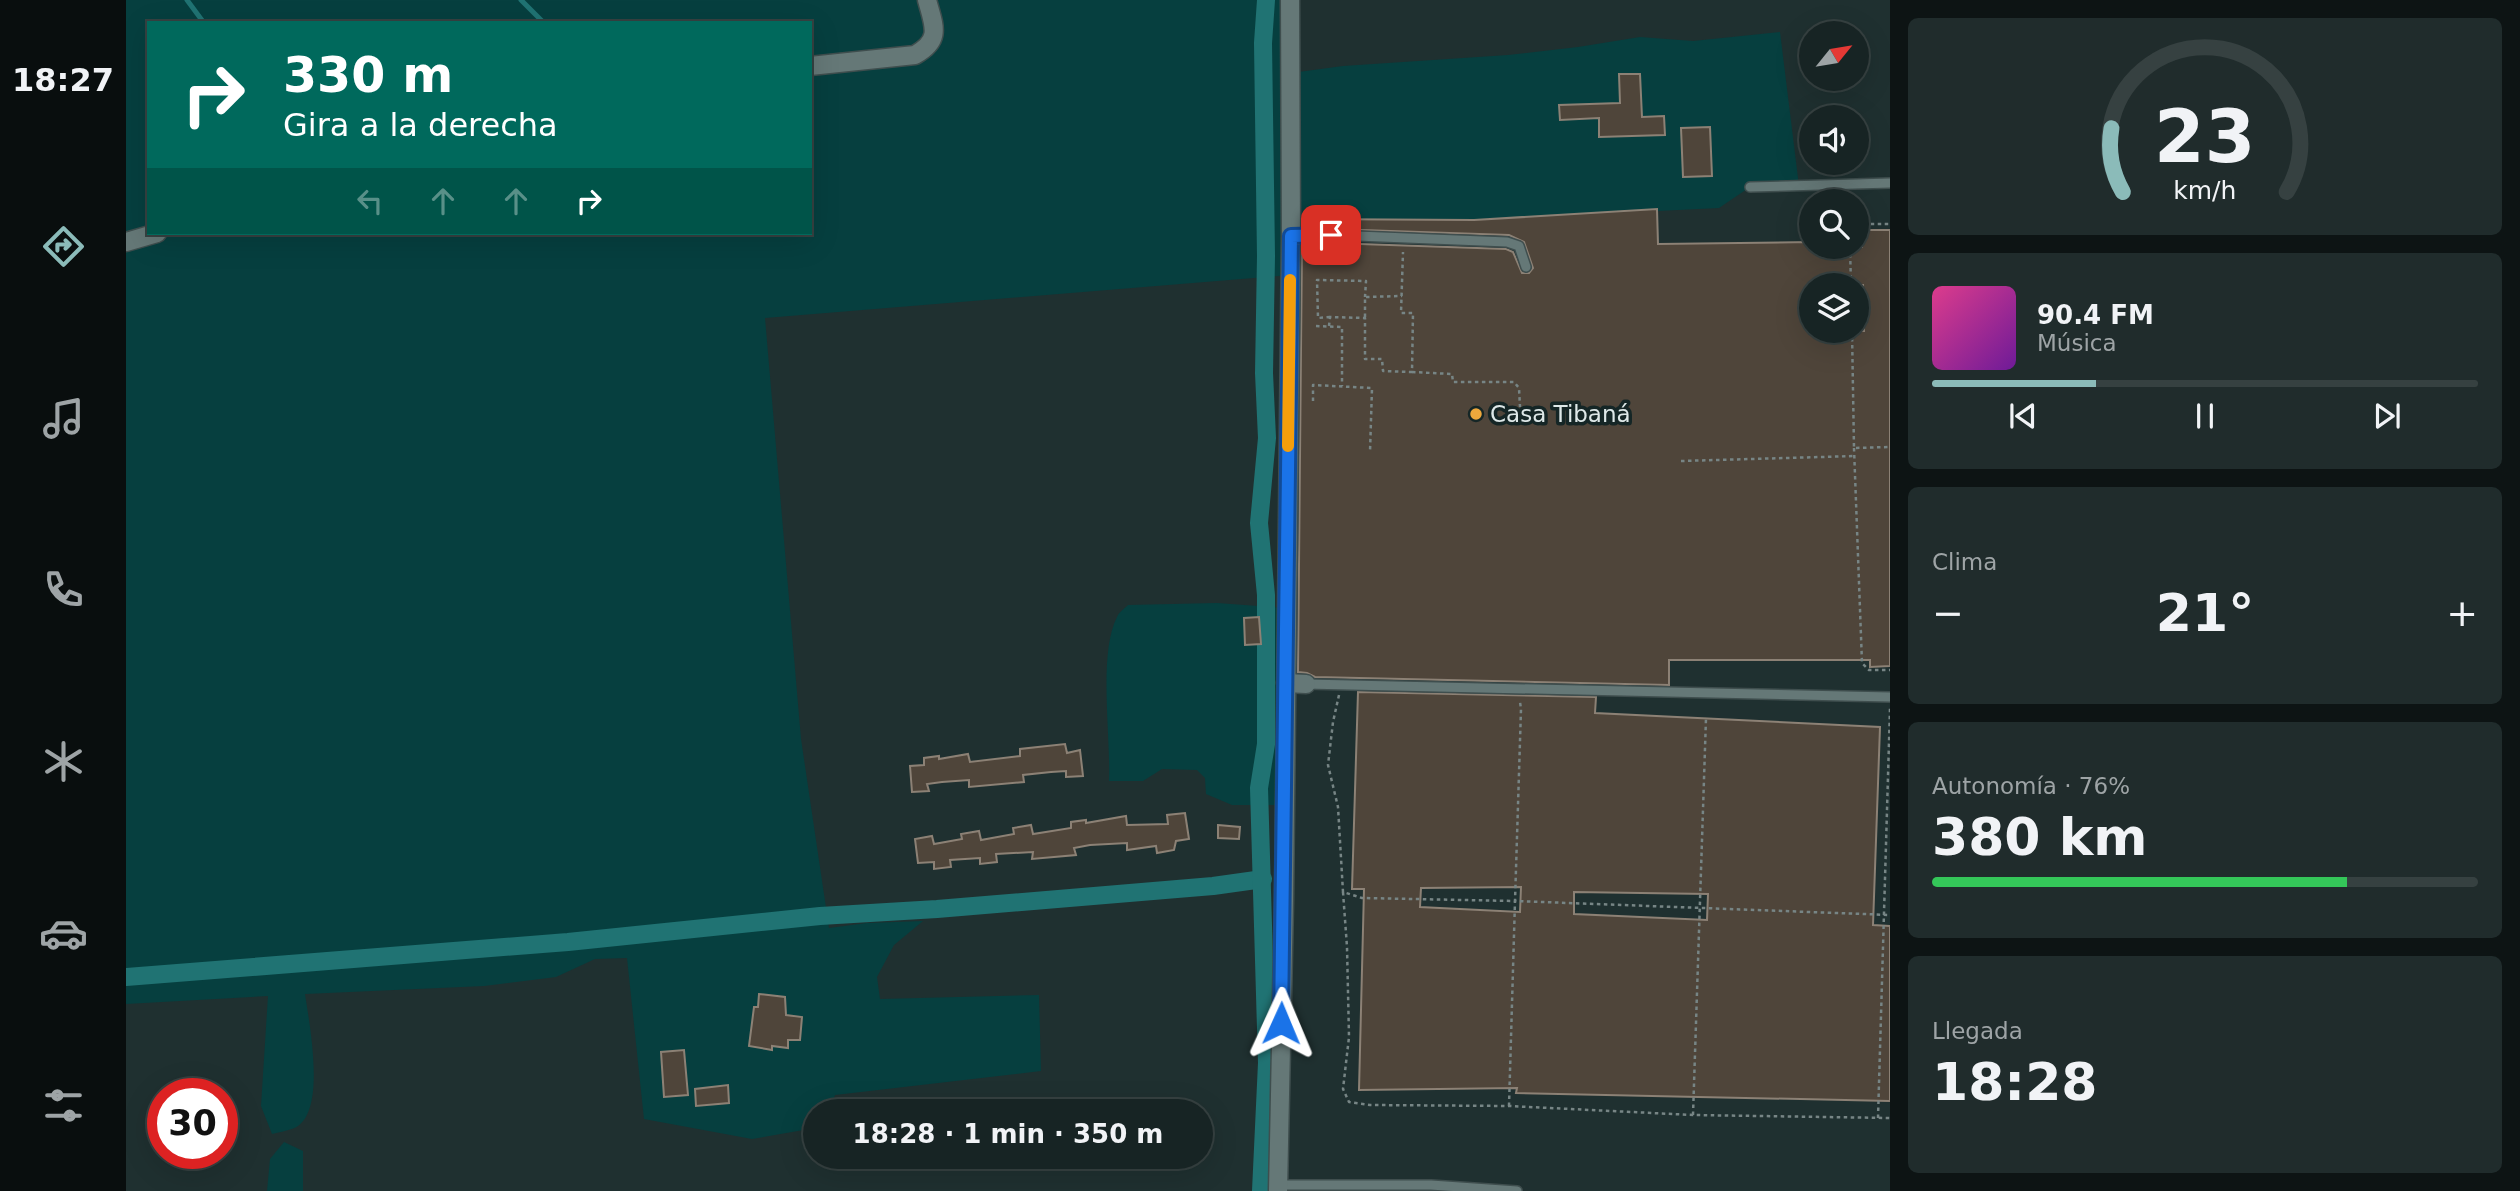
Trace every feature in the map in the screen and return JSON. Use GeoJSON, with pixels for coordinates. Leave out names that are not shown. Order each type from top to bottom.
{"type":"FeatureCollection","features":[{"type":"Feature","properties":{"kind":"street"},"geometry":{"type":"LineString","coordinates":[[812,66],[915,55],[926,49],[933,40],[934,26],[927,0]]}},
{"type":"Feature","properties":{"kind":"street"},"geometry":{"type":"LineString","coordinates":[[1278,1188],[1291,236],[1290,0]]}},
{"type":"Feature","properties":{"kind":"street"},"geometry":{"type":"LineString","coordinates":[[126,242],[150,235]]}},
{"type":"Feature","properties":{"kind":"street"},"geometry":{"type":"LineString","coordinates":[[1286,683],[1306,684]]}},
{"type":"Feature","properties":{"kind":"lane"},"geometry":{"type":"LineString","coordinates":[[1750,187],[1890,183]]}},
{"type":"Feature","properties":{"kind":"lane"},"geometry":{"type":"LineString","coordinates":[[1291,236],[1307,234],[1507,242],[1518,246],[1526,267]]}},
{"type":"Feature","properties":{"kind":"lane"},"geometry":{"type":"LineString","coordinates":[[1306,684],[1890,697]]}},
{"type":"Feature","properties":{"kind":"lane"},"geometry":{"type":"LineString","coordinates":[[1278,1188],[1517,1191]]}},
{"type":"Feature","properties":{"kind":"path"},"geometry":{"type":"LineString","coordinates":[[1869,224],[1890,223]]}},
{"type":"Feature","properties":{"kind":"path"},"geometry":{"type":"LineString","coordinates":[[1403,238],[1401,313],[1413,313],[1412,372]]}},
{"type":"Feature","properties":{"kind":"path"},"geometry":{"type":"LineString","coordinates":[[1365,318],[1318,318],[1317,280],[1366,281],[1365,359],[1382,359],[1383,371],[1452,374],[1453,382],[1514,382],[1519,388],[1520,407]]}},
{"type":"Feature","properties":{"kind":"path"},"geometry":{"type":"LineString","coordinates":[[1365,297],[1402,296]]}},
{"type":"Feature","properties":{"kind":"path"},"geometry":{"type":"LineString","coordinates":[[1329,327],[1330,317]]}},
{"type":"Feature","properties":{"kind":"path"},"geometry":{"type":"LineString","coordinates":[[1316,326],[1342,327],[1342,386]]}},
{"type":"Feature","properties":{"kind":"path"},"geometry":{"type":"LineString","coordinates":[[1852,343],[1862,663],[1869,670],[1890,670]]}},
{"type":"Feature","properties":{"kind":"path"},"geometry":{"type":"LineString","coordinates":[[1313,401],[1314,385],[1372,388],[1370,452]]}},
{"type":"Feature","properties":{"kind":"path"},"geometry":{"type":"LineString","coordinates":[[1854,448],[1890,447]]}},
{"type":"Feature","properties":{"kind":"path"},"geometry":{"type":"LineString","coordinates":[[1681,461],[1855,456]]}},
{"type":"Feature","properties":{"kind":"path"},"geometry":{"type":"LineString","coordinates":[[1341,685],[1328,765],[1338,807],[1347,947],[1346,1003],[1349,1037],[1343,1089],[1349,1102],[1370,1105],[1509,1106],[1693,1115],[1890,1118]]}},
{"type":"Feature","properties":{"kind":"path"},"geometry":{"type":"LineString","coordinates":[[1509,1106],[1521,709],[1516,689]]}},
{"type":"Feature","properties":{"kind":"path"},"geometry":{"type":"LineString","coordinates":[[1878,1118],[1890,708]]}},
{"type":"Feature","properties":{"kind":"path"},"geometry":{"type":"LineString","coordinates":[[1693,1115],[1706,718]]}},
{"type":"Feature","properties":{"kind":"path"},"geometry":{"type":"LineString","coordinates":[[1343,892],[1362,898],[1890,915]]}},
{"type":"Feature","properties":{"kind":"shaded area"},"geometry":{"type":"Polygon","coordinates":[[[126,0],[1290,0],[1291,73],[1343,66],[1508,55],[1640,37],[1693,41],[1780,32],[1799,186],[1750,187],[1719,208],[1474,220],[1290,219],[1290,275],[765,318],[801,739],[829,928],[867,923],[923,921],[894,945],[877,977],[880,999],[1039,995],[1041,1071],[835,1095],[834,1099],[803,1099],[803,1130],[752,1139],[644,1119],[627,958],[595,959],[556,977],[484,986],[305,994],[314,1063],[314,1083],[307,1116],[298,1126],[272,1134],[261,1106],[268,996],[126,1004],[126,0]]]}},
{"type":"Feature","properties":{"kind":"shaded area"},"geometry":{"type":"Polygon","coordinates":[[[1217,603],[1286,608],[1284,805],[1232,805],[1206,794],[1205,778],[1197,770],[1162,769],[1143,781],[1109,781],[1108,652],[1118,615],[1128,605],[1217,603]]]}},
{"type":"Feature","properties":{"kind":"shaded area"},"geometry":{"type":"Polygon","coordinates":[[[284,1142],[303,1151],[303,1191],[267,1191],[270,1159],[284,1142]]]}},
{"type":"Feature","properties":{"kind":"building"},"geometry":{"type":"Polygon","coordinates":[[[1619,74],[1640,74],[1642,117],[1664,116],[1665,135],[1599,137],[1599,118],[1560,120],[1559,105],[1620,103],[1619,74]]]}},
{"type":"Feature","properties":{"kind":"building"},"geometry":{"type":"Polygon","coordinates":[[[1710,127],[1712,176],[1683,177],[1681,128],[1710,127]]]}},
{"type":"Feature","properties":{"kind":"building","name":"Casa Tibaná"},"geometry":{"type":"Polygon","coordinates":[[[1657,209],[1658,244],[1799,242],[1799,259],[1869,259],[1869,230],[1890,230],[1890,666],[1870,667],[1870,660],[1669,660],[1669,685],[1315,677],[1298,672],[1302,242],[1506,249],[1513,252],[1522,273],[1529,273],[1533,268],[1524,242],[1509,235],[1302,228],[1302,219],[1474,220],[1657,209]]]}},
{"type":"Feature","properties":{"kind":"building"},"geometry":{"type":"Polygon","coordinates":[[[1259,617],[1261,644],[1245,645],[1244,618],[1259,617]]]}},
{"type":"Feature","properties":{"kind":"building"},"geometry":{"type":"Polygon","coordinates":[[[1358,692],[1596,697],[1595,713],[1880,727],[1873,925],[1890,926],[1890,1101],[1516,1093],[1517,1088],[1359,1090],[1364,889],[1352,889],[1358,692]],[[1521,887],[1421,888],[1420,907],[1520,912],[1521,887]],[[1574,892],[1574,914],[1707,920],[1708,894],[1574,892]]]}},
{"type":"Feature","properties":{"kind":"building"},"geometry":{"type":"Polygon","coordinates":[[[1065,744],[1067,753],[1080,750],[1083,776],[1066,777],[1066,771],[1051,772],[1023,775],[1024,782],[969,787],[969,780],[942,782],[927,784],[929,791],[912,792],[910,766],[924,765],[924,758],[939,756],[939,759],[968,754],[970,762],[1020,756],[1020,749],[1065,744]]]}},
{"type":"Feature","properties":{"kind":"building"},"geometry":{"type":"Polygon","coordinates":[[[1185,813],[1189,839],[1176,841],[1174,850],[1157,853],[1156,846],[1127,850],[1127,843],[1074,848],[1076,855],[1032,859],[1033,852],[996,854],[997,862],[980,864],[980,858],[950,860],[951,867],[934,869],[934,862],[918,863],[915,839],[932,836],[934,844],[962,839],[961,834],[979,831],[981,840],[1014,834],[1013,828],[1031,825],[1033,834],[1071,828],[1071,822],[1086,820],[1086,823],[1126,816],[1127,825],[1168,824],[1167,815],[1185,813]]]}},
{"type":"Feature","properties":{"kind":"building"},"geometry":{"type":"Polygon","coordinates":[[[1218,825],[1240,827],[1239,839],[1218,838],[1218,825]]]}},
{"type":"Feature","properties":{"kind":"building"},"geometry":{"type":"Polygon","coordinates":[[[759,994],[785,997],[786,1015],[802,1017],[800,1040],[788,1040],[788,1048],[772,1046],[772,1050],[749,1046],[754,1007],[758,1007],[759,994]]]}},
{"type":"Feature","properties":{"kind":"building"},"geometry":{"type":"Polygon","coordinates":[[[684,1050],[688,1095],[664,1097],[661,1052],[684,1050]]]}},
{"type":"Feature","properties":{"kind":"building"},"geometry":{"type":"Polygon","coordinates":[[[728,1085],[729,1103],[696,1106],[695,1089],[728,1085]]]}},
{"type":"Feature","properties":{"kind":"waterway"},"geometry":{"type":"LineString","coordinates":[[187,0],[203,21]]}},
{"type":"Feature","properties":{"kind":"waterway"},"geometry":{"type":"LineString","coordinates":[[521,0],[542,21]]}},
{"type":"Feature","properties":{"kind":"waterway"},"geometry":{"type":"LineString","coordinates":[[1261,1191],[1267,1063],[1259,788],[1266,744],[1266,595],[1259,523],[1267,438],[1264,373],[1266,256],[1263,43],[1266,0]]}},
{"type":"Feature","properties":{"kind":"waterway"},"geometry":{"type":"LineString","coordinates":[[126,977],[568,942],[820,916],[1213,886],[1263,879]]}},
{"type":"Feature","properties":{"kind":"slow traffic"},"geometry":{"type":"LineString","coordinates":[[1288,446],[1290,280]]}},
{"type":"Feature","properties":{"kind":"place","name":"Casa Tibaná"},"geometry":{"type":"Point","coordinates":[1476,414]}},
{"type":"Feature","properties":{"kind":"route"},"geometry":{"type":"LineString","coordinates":[[1281,1023],[1291,236],[1331,235]]}}]}
